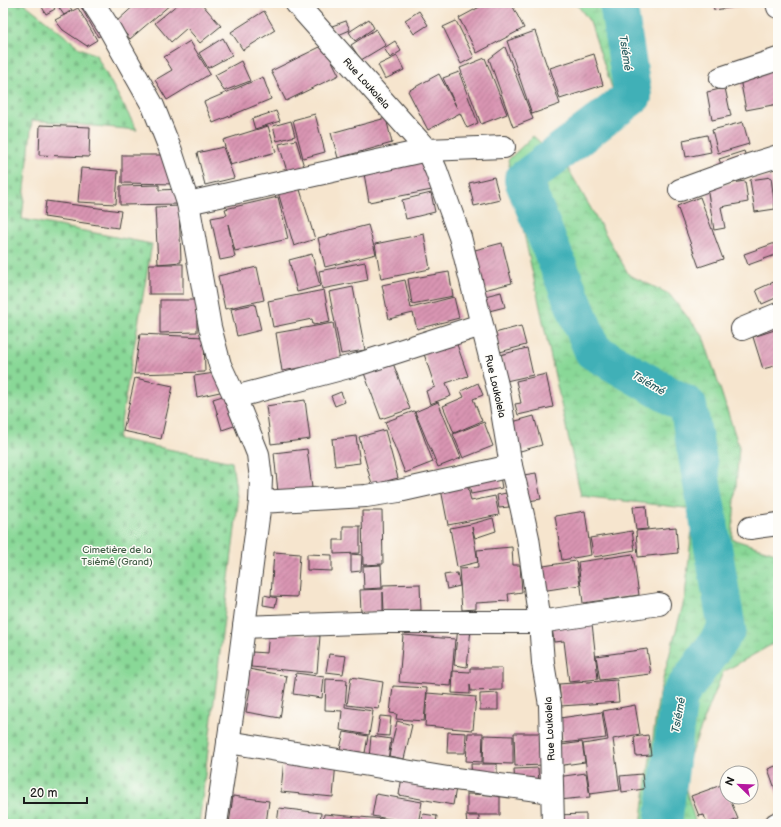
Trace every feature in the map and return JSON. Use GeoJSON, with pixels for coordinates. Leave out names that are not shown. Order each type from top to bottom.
{"type":"FeatureCollection","features":[{"type":"Feature","properties":{"kind":"street"},"geometry":{"type":"LineString","coordinates":[[93,3],[109,28],[153,106],[171,151],[188,204],[210,327],[220,365],[235,397],[258,454],[261,479],[260,502],[216,824]]}},
{"type":"Feature","properties":{"kind":"street","name":"Rue Loukolela"},"geometry":{"type":"LineString","coordinates":[[296,3],[330,43],[427,150],[436,170],[460,237],[499,393],[511,466],[528,538],[540,622],[543,663],[550,705],[553,824]]}},
{"type":"Feature","properties":{"kind":"street"},"geometry":{"type":"LineString","coordinates":[[776,3],[778,7]]}},
{"type":"Feature","properties":{"kind":"street"},"geometry":{"type":"LineString","coordinates":[[721,78],[778,59]]}},
{"type":"Feature","properties":{"kind":"street"},"geometry":{"type":"LineString","coordinates":[[188,204],[427,150],[504,146]]}},
{"type":"Feature","properties":{"kind":"street"},"geometry":{"type":"LineString","coordinates":[[680,190],[778,156]]}},
{"type":"Feature","properties":{"kind":"street"},"geometry":{"type":"LineString","coordinates":[[742,329],[778,314]]}},
{"type":"Feature","properties":{"kind":"street"},"geometry":{"type":"LineString","coordinates":[[235,397],[356,365],[481,325]]}},
{"type":"Feature","properties":{"kind":"street"},"geometry":{"type":"LineString","coordinates":[[260,502],[366,496],[399,491],[511,466]]}},
{"type":"Feature","properties":{"kind":"street"},"geometry":{"type":"LineString","coordinates":[[750,528],[778,524]]}},
{"type":"Feature","properties":{"kind":"street"},"geometry":{"type":"LineString","coordinates":[[244,627],[388,622],[540,622],[659,604]]}},
{"type":"Feature","properties":{"kind":"street"},"geometry":{"type":"LineString","coordinates":[[228,742],[448,778],[552,792]]}},
{"type":"Feature","properties":{"kind":"green space","name":"Cimetière de la Tsiémé (Grand)"},"geometry":{"type":"Polygon","coordinates":[[[3,3],[24,3],[80,48],[96,55],[137,130],[32,120],[22,219],[152,244],[118,439],[232,462],[238,504],[199,824],[3,824],[3,3]]]}},
{"type":"Feature","properties":{"kind":"green space"},"geometry":{"type":"Polygon","coordinates":[[[576,3],[625,3],[642,65],[613,91],[590,22],[576,3]]]}},
{"type":"Feature","properties":{"kind":"green space"},"geometry":{"type":"Polygon","coordinates":[[[533,136],[566,165],[629,275],[669,294],[703,336],[739,447],[732,539],[778,554],[778,641],[723,672],[682,776],[696,824],[641,824],[659,694],[685,597],[694,509],[581,496],[508,160],[533,136]]]}},
{"type":"Feature","properties":{"kind":"building"},"geometry":{"type":"Polygon","coordinates":[[[48,3],[51,3],[55,9],[46,14],[42,7],[48,3]]]}},
{"type":"Feature","properties":{"kind":"building"},"geometry":{"type":"Polygon","coordinates":[[[59,3],[67,3],[72,10],[64,15],[57,5],[59,3]]]}},
{"type":"Feature","properties":{"kind":"building"},"geometry":{"type":"Polygon","coordinates":[[[83,3],[106,32],[98,37],[80,5],[83,3]]]}},
{"type":"Feature","properties":{"kind":"building"},"geometry":{"type":"Polygon","coordinates":[[[137,3],[171,4],[130,39],[116,22],[137,3]]]}},
{"type":"Feature","properties":{"kind":"building"},"geometry":{"type":"Polygon","coordinates":[[[179,3],[201,3],[221,26],[200,43],[187,28],[171,42],[155,23],[179,3]]]}},
{"type":"Feature","properties":{"kind":"building"},"geometry":{"type":"Polygon","coordinates":[[[487,3],[511,3],[524,28],[477,53],[459,18],[487,3]]]}},
{"type":"Feature","properties":{"kind":"building"},"geometry":{"type":"Polygon","coordinates":[[[713,3],[757,3],[757,4],[714,10],[713,3]]]}},
{"type":"Feature","properties":{"kind":"building"},"geometry":{"type":"Polygon","coordinates":[[[78,8],[97,40],[87,46],[63,30],[55,20],[78,8]]]}},
{"type":"Feature","properties":{"kind":"building"},"geometry":{"type":"Polygon","coordinates":[[[264,11],[275,30],[243,50],[231,32],[264,11]]]}},
{"type":"Feature","properties":{"kind":"building"},"geometry":{"type":"Polygon","coordinates":[[[419,11],[428,25],[414,34],[405,20],[419,11]]]}},
{"type":"Feature","properties":{"kind":"building"},"geometry":{"type":"Polygon","coordinates":[[[369,19],[374,28],[355,41],[349,32],[369,19]]]}},
{"type":"Feature","properties":{"kind":"building"},"geometry":{"type":"Polygon","coordinates":[[[346,21],[350,30],[336,36],[332,26],[346,21]]]}},
{"type":"Feature","properties":{"kind":"building"},"geometry":{"type":"Polygon","coordinates":[[[456,21],[474,57],[461,64],[443,27],[456,21]]]}},
{"type":"Feature","properties":{"kind":"building"},"geometry":{"type":"Polygon","coordinates":[[[376,29],[386,45],[361,60],[351,45],[376,29]]]}},
{"type":"Feature","properties":{"kind":"building"},"geometry":{"type":"Polygon","coordinates":[[[535,31],[560,104],[532,114],[507,41],[535,31]]]}},
{"type":"Feature","properties":{"kind":"building"},"geometry":{"type":"Polygon","coordinates":[[[223,38],[232,55],[208,68],[199,53],[223,38]]]}},
{"type":"Feature","properties":{"kind":"building"},"geometry":{"type":"Polygon","coordinates":[[[190,41],[210,74],[167,100],[155,80],[172,70],[164,57],[190,41]]]}},
{"type":"Feature","properties":{"kind":"building"},"geometry":{"type":"Polygon","coordinates":[[[395,41],[401,51],[390,58],[384,48],[395,41]]]}},
{"type":"Feature","properties":{"kind":"building"},"geometry":{"type":"Polygon","coordinates":[[[324,45],[339,75],[286,101],[271,71],[324,45]]]}},
{"type":"Feature","properties":{"kind":"building"},"geometry":{"type":"Polygon","coordinates":[[[505,47],[533,119],[513,127],[489,59],[505,47]]]}},
{"type":"Feature","properties":{"kind":"building"},"geometry":{"type":"Polygon","coordinates":[[[594,54],[603,85],[560,99],[550,68],[594,54]]]}},
{"type":"Feature","properties":{"kind":"building"},"geometry":{"type":"Polygon","coordinates":[[[397,56],[404,70],[385,79],[378,65],[397,56]]]}},
{"type":"Feature","properties":{"kind":"building"},"geometry":{"type":"Polygon","coordinates":[[[485,58],[507,114],[481,124],[460,68],[485,58]]]}},
{"type":"Feature","properties":{"kind":"building"},"geometry":{"type":"Polygon","coordinates":[[[241,61],[250,81],[224,91],[215,75],[241,61]]]}},
{"type":"Feature","properties":{"kind":"building"},"geometry":{"type":"Polygon","coordinates":[[[778,70],[778,104],[746,110],[740,79],[778,70]]]}},
{"type":"Feature","properties":{"kind":"building"},"geometry":{"type":"Polygon","coordinates":[[[459,72],[478,123],[467,128],[460,113],[428,130],[408,91],[439,74],[457,108],[443,78],[459,72]]]}},
{"type":"Feature","properties":{"kind":"building"},"geometry":{"type":"Polygon","coordinates":[[[263,77],[271,99],[213,123],[204,102],[263,77]]]}},
{"type":"Feature","properties":{"kind":"building"},"geometry":{"type":"Polygon","coordinates":[[[725,88],[731,116],[712,120],[707,92],[725,88]]]}},
{"type":"Feature","properties":{"kind":"building"},"geometry":{"type":"Polygon","coordinates":[[[276,111],[280,121],[255,129],[252,119],[276,111]]]}},
{"type":"Feature","properties":{"kind":"building"},"geometry":{"type":"Polygon","coordinates":[[[315,114],[325,152],[303,158],[293,120],[315,114]]]}},
{"type":"Feature","properties":{"kind":"building"},"geometry":{"type":"Polygon","coordinates":[[[386,118],[392,143],[338,158],[331,133],[386,118]]]}},
{"type":"Feature","properties":{"kind":"building"},"geometry":{"type":"Polygon","coordinates":[[[291,121],[295,136],[277,141],[273,126],[291,121]]]}},
{"type":"Feature","properties":{"kind":"building"},"geometry":{"type":"Polygon","coordinates":[[[743,122],[749,144],[718,153],[712,130],[743,122]]]}},
{"type":"Feature","properties":{"kind":"building"},"geometry":{"type":"Polygon","coordinates":[[[40,125],[90,127],[89,157],[39,155],[40,125]]]}},
{"type":"Feature","properties":{"kind":"building"},"geometry":{"type":"Polygon","coordinates":[[[268,126],[276,152],[230,165],[223,140],[268,126]]]}},
{"type":"Feature","properties":{"kind":"building"},"geometry":{"type":"Polygon","coordinates":[[[707,135],[711,152],[686,157],[683,140],[707,135]]]}},
{"type":"Feature","properties":{"kind":"building"},"geometry":{"type":"Polygon","coordinates":[[[296,140],[305,170],[288,175],[279,144],[296,140]]]}},
{"type":"Feature","properties":{"kind":"building"},"geometry":{"type":"Polygon","coordinates":[[[223,147],[234,178],[205,185],[197,153],[223,147]]]}},
{"type":"Feature","properties":{"kind":"building"},"geometry":{"type":"Polygon","coordinates":[[[744,151],[748,162],[723,170],[719,159],[744,151]]]}},
{"type":"Feature","properties":{"kind":"building"},"geometry":{"type":"Polygon","coordinates":[[[122,155],[171,155],[177,184],[122,183],[122,155]]]}},
{"type":"Feature","properties":{"kind":"building"},"geometry":{"type":"Polygon","coordinates":[[[426,157],[432,190],[369,202],[363,168],[426,157]]]}},
{"type":"Feature","properties":{"kind":"building"},"geometry":{"type":"Polygon","coordinates":[[[81,168],[118,171],[116,204],[78,202],[81,168]]]}},
{"type":"Feature","properties":{"kind":"building"},"geometry":{"type":"Polygon","coordinates":[[[494,177],[500,200],[474,206],[469,183],[494,177]]]}},
{"type":"Feature","properties":{"kind":"building"},"geometry":{"type":"Polygon","coordinates":[[[771,177],[775,209],[755,212],[750,180],[771,177]]]}},
{"type":"Feature","properties":{"kind":"building"},"geometry":{"type":"Polygon","coordinates":[[[745,181],[748,202],[721,207],[725,228],[714,230],[707,187],[745,181]]]}},
{"type":"Feature","properties":{"kind":"building"},"geometry":{"type":"Polygon","coordinates":[[[298,183],[315,239],[294,246],[277,189],[298,183]]]}},
{"type":"Feature","properties":{"kind":"building"},"geometry":{"type":"Polygon","coordinates":[[[159,185],[159,190],[180,189],[180,204],[120,205],[120,186],[159,185]]]}},
{"type":"Feature","properties":{"kind":"building"},"geometry":{"type":"Polygon","coordinates":[[[431,193],[435,212],[406,219],[402,200],[431,193]]]}},
{"type":"Feature","properties":{"kind":"building"},"geometry":{"type":"Polygon","coordinates":[[[278,197],[288,239],[235,251],[228,224],[235,257],[220,260],[211,218],[227,215],[225,209],[278,197]]]}},
{"type":"Feature","properties":{"kind":"building"},"geometry":{"type":"Polygon","coordinates":[[[700,197],[723,259],[699,267],[677,206],[700,197]]]}},
{"type":"Feature","properties":{"kind":"building"},"geometry":{"type":"Polygon","coordinates":[[[46,201],[121,211],[118,228],[44,217],[46,201]]]}},
{"type":"Feature","properties":{"kind":"building"},"geometry":{"type":"Polygon","coordinates":[[[179,206],[181,262],[158,264],[155,207],[179,206]]]}},
{"type":"Feature","properties":{"kind":"building"},"geometry":{"type":"Polygon","coordinates":[[[368,225],[376,254],[325,267],[318,238],[368,225]]]}},
{"type":"Feature","properties":{"kind":"building"},"geometry":{"type":"Polygon","coordinates":[[[424,234],[430,269],[381,279],[375,244],[424,234]]]}},
{"type":"Feature","properties":{"kind":"building"},"geometry":{"type":"Polygon","coordinates":[[[778,242],[778,254],[748,265],[744,254],[778,242]]]}},
{"type":"Feature","properties":{"kind":"building"},"geometry":{"type":"Polygon","coordinates":[[[502,243],[512,283],[480,291],[471,251],[502,243]]]}},
{"type":"Feature","properties":{"kind":"building"},"geometry":{"type":"Polygon","coordinates":[[[312,254],[320,286],[297,292],[289,260],[312,254]]]}},
{"type":"Feature","properties":{"kind":"building"},"geometry":{"type":"Polygon","coordinates":[[[365,262],[368,280],[322,289],[319,271],[365,262]]]}},
{"type":"Feature","properties":{"kind":"building"},"geometry":{"type":"Polygon","coordinates":[[[149,264],[183,264],[183,294],[149,294],[149,264]]]}},
{"type":"Feature","properties":{"kind":"building"},"geometry":{"type":"Polygon","coordinates":[[[257,267],[264,300],[225,309],[218,276],[257,267]]]}},
{"type":"Feature","properties":{"kind":"building"},"geometry":{"type":"Polygon","coordinates":[[[449,272],[453,296],[412,304],[408,279],[449,272]]]}},
{"type":"Feature","properties":{"kind":"building"},"geometry":{"type":"Polygon","coordinates":[[[405,280],[411,308],[454,297],[459,318],[417,329],[413,313],[389,319],[382,285],[405,280]]]}},
{"type":"Feature","properties":{"kind":"building"},"geometry":{"type":"Polygon","coordinates":[[[778,280],[778,297],[762,304],[756,290],[778,280]]]}},
{"type":"Feature","properties":{"kind":"building"},"geometry":{"type":"Polygon","coordinates":[[[353,287],[365,350],[341,354],[329,292],[353,287]]]}},
{"type":"Feature","properties":{"kind":"building"},"geometry":{"type":"Polygon","coordinates":[[[324,290],[330,322],[313,325],[312,319],[273,327],[268,301],[324,290]]]}},
{"type":"Feature","properties":{"kind":"building"},"geometry":{"type":"Polygon","coordinates":[[[501,292],[505,307],[485,312],[481,297],[501,292]]]}},
{"type":"Feature","properties":{"kind":"building"},"geometry":{"type":"Polygon","coordinates":[[[160,300],[197,300],[197,332],[160,333],[160,300]]]}},
{"type":"Feature","properties":{"kind":"building"},"geometry":{"type":"Polygon","coordinates":[[[255,304],[261,330],[237,336],[231,309],[255,304]]]}},
{"type":"Feature","properties":{"kind":"building"},"geometry":{"type":"Polygon","coordinates":[[[333,323],[340,361],[282,371],[276,333],[333,323]]]}},
{"type":"Feature","properties":{"kind":"building"},"geometry":{"type":"Polygon","coordinates":[[[521,326],[526,345],[500,352],[495,333],[521,326]]]}},
{"type":"Feature","properties":{"kind":"building"},"geometry":{"type":"Polygon","coordinates":[[[778,329],[778,365],[763,369],[753,337],[778,329]]]}},
{"type":"Feature","properties":{"kind":"building"},"geometry":{"type":"Polygon","coordinates":[[[140,334],[204,337],[205,372],[134,374],[140,334]]]}},
{"type":"Feature","properties":{"kind":"building"},"geometry":{"type":"Polygon","coordinates":[[[454,336],[468,376],[446,383],[451,396],[430,404],[426,391],[435,387],[422,348],[454,336]]]}},
{"type":"Feature","properties":{"kind":"building"},"geometry":{"type":"Polygon","coordinates":[[[527,348],[533,375],[506,381],[500,355],[527,348]]]}},
{"type":"Feature","properties":{"kind":"building"},"geometry":{"type":"Polygon","coordinates":[[[393,363],[410,409],[381,419],[364,373],[393,363]]]}},
{"type":"Feature","properties":{"kind":"building"},"geometry":{"type":"Polygon","coordinates":[[[222,372],[229,390],[197,397],[194,376],[222,372]]]}},
{"type":"Feature","properties":{"kind":"building"},"geometry":{"type":"Polygon","coordinates":[[[546,374],[553,407],[518,415],[515,404],[521,403],[516,381],[546,374]]]}},
{"type":"Feature","properties":{"kind":"building"},"geometry":{"type":"Polygon","coordinates":[[[135,378],[173,386],[161,439],[123,431],[135,378]]]}},
{"type":"Feature","properties":{"kind":"building"},"geometry":{"type":"Polygon","coordinates":[[[478,383],[483,395],[473,399],[482,421],[454,433],[443,406],[464,397],[461,391],[478,383]]]}},
{"type":"Feature","properties":{"kind":"building"},"geometry":{"type":"Polygon","coordinates":[[[341,392],[345,402],[335,406],[331,396],[341,392]]]}},
{"type":"Feature","properties":{"kind":"building"},"geometry":{"type":"Polygon","coordinates":[[[232,393],[240,424],[222,430],[213,399],[232,393]]]}},
{"type":"Feature","properties":{"kind":"building"},"geometry":{"type":"Polygon","coordinates":[[[305,400],[310,439],[271,444],[266,406],[305,400]]]}},
{"type":"Feature","properties":{"kind":"building"},"geometry":{"type":"Polygon","coordinates":[[[438,402],[461,458],[438,467],[415,412],[438,402]]]}},
{"type":"Feature","properties":{"kind":"building"},"geometry":{"type":"Polygon","coordinates":[[[414,411],[433,462],[405,473],[385,422],[414,411]]]}},
{"type":"Feature","properties":{"kind":"building"},"geometry":{"type":"Polygon","coordinates":[[[534,416],[542,445],[513,453],[505,424],[534,416]]]}},
{"type":"Feature","properties":{"kind":"building"},"geometry":{"type":"Polygon","coordinates":[[[484,422],[493,446],[463,458],[453,434],[484,422]]]}},
{"type":"Feature","properties":{"kind":"building"},"geometry":{"type":"Polygon","coordinates":[[[385,430],[398,478],[372,485],[359,437],[385,430]]]}},
{"type":"Feature","properties":{"kind":"building"},"geometry":{"type":"Polygon","coordinates":[[[356,436],[360,463],[335,466],[332,439],[356,436]]]}},
{"type":"Feature","properties":{"kind":"building"},"geometry":{"type":"Polygon","coordinates":[[[307,449],[312,488],[278,492],[274,453],[307,449]]]}},
{"type":"Feature","properties":{"kind":"building"},"geometry":{"type":"Polygon","coordinates":[[[499,471],[502,488],[471,494],[468,478],[499,471]]]}},
{"type":"Feature","properties":{"kind":"building"},"geometry":{"type":"Polygon","coordinates":[[[536,473],[541,499],[522,502],[518,476],[536,473]]]}},
{"type":"Feature","properties":{"kind":"building"},"geometry":{"type":"Polygon","coordinates":[[[466,479],[471,501],[495,496],[499,515],[448,525],[440,484],[466,479]]]}},
{"type":"Feature","properties":{"kind":"building"},"geometry":{"type":"Polygon","coordinates":[[[506,493],[509,507],[499,508],[497,495],[506,493]]]}},
{"type":"Feature","properties":{"kind":"building"},"geometry":{"type":"Polygon","coordinates":[[[646,506],[648,529],[636,530],[633,507],[646,506]]]}},
{"type":"Feature","properties":{"kind":"building"},"geometry":{"type":"Polygon","coordinates":[[[362,511],[382,511],[383,564],[363,565],[362,511]]]}},
{"type":"Feature","properties":{"kind":"building"},"geometry":{"type":"Polygon","coordinates":[[[585,511],[591,555],[562,560],[555,516],[585,511]]]}},
{"type":"Feature","properties":{"kind":"building"},"geometry":{"type":"Polygon","coordinates":[[[493,518],[496,531],[475,538],[472,527],[478,562],[457,567],[450,528],[493,518]]]}},
{"type":"Feature","properties":{"kind":"building"},"geometry":{"type":"Polygon","coordinates":[[[343,526],[360,526],[360,553],[334,554],[334,540],[343,540],[343,526]]]}},
{"type":"Feature","properties":{"kind":"building"},"geometry":{"type":"Polygon","coordinates":[[[676,527],[678,553],[638,557],[636,531],[676,527]]]}},
{"type":"Feature","properties":{"kind":"building"},"geometry":{"type":"Polygon","coordinates":[[[632,531],[635,550],[594,557],[590,538],[632,531]]]}},
{"type":"Feature","properties":{"kind":"building"},"geometry":{"type":"Polygon","coordinates":[[[512,547],[513,565],[520,565],[522,592],[508,594],[509,601],[476,603],[476,609],[462,610],[459,569],[478,568],[477,550],[512,547]]]}},
{"type":"Feature","properties":{"kind":"building"},"geometry":{"type":"Polygon","coordinates":[[[274,552],[300,554],[297,597],[271,596],[274,552]]]}},
{"type":"Feature","properties":{"kind":"building"},"geometry":{"type":"Polygon","coordinates":[[[307,554],[332,555],[332,571],[307,570],[307,554]]]}},
{"type":"Feature","properties":{"kind":"building"},"geometry":{"type":"Polygon","coordinates":[[[351,554],[362,555],[361,571],[351,572],[351,554]]]}},
{"type":"Feature","properties":{"kind":"building"},"geometry":{"type":"Polygon","coordinates":[[[633,554],[639,595],[583,603],[578,562],[633,554]]]}},
{"type":"Feature","properties":{"kind":"building"},"geometry":{"type":"Polygon","coordinates":[[[576,561],[580,585],[541,591],[537,567],[576,561]]]}},
{"type":"Feature","properties":{"kind":"building"},"geometry":{"type":"Polygon","coordinates":[[[381,565],[382,588],[364,589],[363,566],[381,565]]]}},
{"type":"Feature","properties":{"kind":"building"},"geometry":{"type":"Polygon","coordinates":[[[457,573],[460,586],[447,589],[444,575],[457,573]]]}},
{"type":"Feature","properties":{"kind":"building"},"geometry":{"type":"Polygon","coordinates":[[[420,584],[421,610],[384,611],[383,592],[383,612],[361,612],[360,590],[383,589],[383,585],[420,584]]]}},
{"type":"Feature","properties":{"kind":"building"},"geometry":{"type":"Polygon","coordinates":[[[264,595],[277,598],[275,607],[263,605],[264,595]]]}},
{"type":"Feature","properties":{"kind":"building"},"geometry":{"type":"Polygon","coordinates":[[[592,623],[598,679],[569,682],[564,641],[554,642],[552,627],[592,623]]]}},
{"type":"Feature","properties":{"kind":"building"},"geometry":{"type":"Polygon","coordinates":[[[458,627],[471,629],[467,667],[454,665],[458,627]]]}},
{"type":"Feature","properties":{"kind":"building"},"geometry":{"type":"Polygon","coordinates":[[[269,632],[320,636],[317,673],[251,667],[252,652],[267,653],[269,632]]]}},
{"type":"Feature","properties":{"kind":"building"},"geometry":{"type":"Polygon","coordinates":[[[403,635],[455,639],[451,686],[399,682],[403,635]]]}},
{"type":"Feature","properties":{"kind":"building"},"geometry":{"type":"Polygon","coordinates":[[[647,649],[651,674],[600,680],[596,656],[647,649]]]}},
{"type":"Feature","properties":{"kind":"building"},"geometry":{"type":"Polygon","coordinates":[[[329,654],[346,656],[343,674],[326,672],[329,654]]]}},
{"type":"Feature","properties":{"kind":"building"},"geometry":{"type":"Polygon","coordinates":[[[243,668],[287,676],[280,718],[246,712],[250,689],[239,687],[243,668]]]}},
{"type":"Feature","properties":{"kind":"building"},"geometry":{"type":"Polygon","coordinates":[[[470,668],[502,668],[502,690],[471,691],[470,685],[470,694],[452,693],[453,671],[470,672],[470,668]]]}},
{"type":"Feature","properties":{"kind":"building"},"geometry":{"type":"Polygon","coordinates":[[[296,673],[324,677],[322,698],[293,694],[296,673]]]}},
{"type":"Feature","properties":{"kind":"building"},"geometry":{"type":"Polygon","coordinates":[[[351,677],[383,682],[379,709],[347,705],[351,677]]]}},
{"type":"Feature","properties":{"kind":"building"},"geometry":{"type":"Polygon","coordinates":[[[326,679],[347,680],[345,707],[373,711],[369,735],[340,730],[342,711],[325,710],[326,679]]]}},
{"type":"Feature","properties":{"kind":"building"},"geometry":{"type":"Polygon","coordinates":[[[617,680],[619,702],[561,706],[559,684],[617,680]]]}},
{"type":"Feature","properties":{"kind":"building"},"geometry":{"type":"Polygon","coordinates":[[[393,686],[427,688],[424,721],[396,719],[397,714],[390,713],[393,686]]]}},
{"type":"Feature","properties":{"kind":"building"},"geometry":{"type":"Polygon","coordinates":[[[427,693],[476,697],[473,730],[425,726],[427,693]]]}},
{"type":"Feature","properties":{"kind":"building"},"geometry":{"type":"Polygon","coordinates":[[[498,693],[498,710],[480,710],[480,694],[498,693]]]}},
{"type":"Feature","properties":{"kind":"building"},"geometry":{"type":"Polygon","coordinates":[[[635,705],[640,734],[613,739],[620,790],[590,794],[583,744],[608,740],[603,711],[635,705]]]}},
{"type":"Feature","properties":{"kind":"building"},"geometry":{"type":"Polygon","coordinates":[[[602,712],[606,738],[563,743],[560,718],[602,712]]]}},
{"type":"Feature","properties":{"kind":"building"},"geometry":{"type":"Polygon","coordinates":[[[380,716],[391,717],[389,736],[377,735],[380,716]]]}},
{"type":"Feature","properties":{"kind":"building"},"geometry":{"type":"Polygon","coordinates":[[[397,721],[412,725],[404,759],[389,756],[397,721]]]}},
{"type":"Feature","properties":{"kind":"building"},"geometry":{"type":"Polygon","coordinates":[[[344,732],[368,736],[365,753],[340,749],[344,732]]]}},
{"type":"Feature","properties":{"kind":"building"},"geometry":{"type":"Polygon","coordinates":[[[448,732],[466,733],[465,753],[447,753],[448,732]]]}},
{"type":"Feature","properties":{"kind":"building"},"geometry":{"type":"Polygon","coordinates":[[[468,733],[483,733],[482,762],[466,761],[468,733]]]}},
{"type":"Feature","properties":{"kind":"building"},"geometry":{"type":"Polygon","coordinates":[[[514,733],[546,733],[546,765],[515,766],[514,733]]]}},
{"type":"Feature","properties":{"kind":"building"},"geometry":{"type":"Polygon","coordinates":[[[484,735],[513,736],[513,764],[483,763],[484,735]]]}},
{"type":"Feature","properties":{"kind":"building"},"geometry":{"type":"Polygon","coordinates":[[[648,735],[651,755],[636,756],[634,737],[648,735]]]}},
{"type":"Feature","properties":{"kind":"building"},"geometry":{"type":"Polygon","coordinates":[[[371,736],[391,739],[388,760],[369,758],[371,736]]]}},
{"type":"Feature","properties":{"kind":"building"},"geometry":{"type":"Polygon","coordinates":[[[582,742],[585,762],[557,766],[555,746],[582,742]]]}},
{"type":"Feature","properties":{"kind":"building"},"geometry":{"type":"Polygon","coordinates":[[[284,758],[336,762],[333,797],[281,792],[284,758]]]}},
{"type":"Feature","properties":{"kind":"building"},"geometry":{"type":"Polygon","coordinates":[[[471,764],[497,764],[497,779],[472,780],[471,764]]]}},
{"type":"Feature","properties":{"kind":"building"},"geometry":{"type":"Polygon","coordinates":[[[778,765],[778,797],[768,769],[778,765]]]}},
{"type":"Feature","properties":{"kind":"building"},"geometry":{"type":"Polygon","coordinates":[[[538,768],[539,785],[515,786],[514,769],[538,768]]]}},
{"type":"Feature","properties":{"kind":"building"},"geometry":{"type":"Polygon","coordinates":[[[403,771],[457,782],[453,805],[399,795],[403,771]]]}},
{"type":"Feature","properties":{"kind":"building"},"geometry":{"type":"Polygon","coordinates":[[[586,773],[590,797],[559,800],[557,777],[586,773]]]}},
{"type":"Feature","properties":{"kind":"building"},"geometry":{"type":"Polygon","coordinates":[[[642,774],[644,789],[622,792],[620,776],[642,774]]]}},
{"type":"Feature","properties":{"kind":"building"},"geometry":{"type":"Polygon","coordinates":[[[719,786],[719,805],[732,805],[738,819],[726,824],[707,824],[704,815],[699,816],[691,796],[719,786]]]}},
{"type":"Feature","properties":{"kind":"building"},"geometry":{"type":"Polygon","coordinates":[[[376,794],[422,802],[418,824],[372,816],[376,794]]]}},
{"type":"Feature","properties":{"kind":"building"},"geometry":{"type":"Polygon","coordinates":[[[467,794],[500,795],[500,815],[467,815],[467,794]]]}},
{"type":"Feature","properties":{"kind":"building"},"geometry":{"type":"Polygon","coordinates":[[[233,796],[269,801],[266,824],[229,824],[233,796]]]}},
{"type":"Feature","properties":{"kind":"building"},"geometry":{"type":"Polygon","coordinates":[[[279,808],[321,813],[320,824],[277,824],[279,808]]]}},
{"type":"Feature","properties":{"kind":"building"},"geometry":{"type":"Polygon","coordinates":[[[324,814],[383,819],[382,824],[323,824],[324,814]]]}},
{"type":"Feature","properties":{"kind":"building"},"geometry":{"type":"Polygon","coordinates":[[[423,814],[437,816],[436,824],[421,824],[423,814]]]}},
{"type":"Feature","properties":{"kind":"building"},"geometry":{"type":"Polygon","coordinates":[[[586,814],[586,824],[555,824],[555,815],[586,814]]]}},
{"type":"Feature","properties":{"kind":"building"},"geometry":{"type":"Polygon","coordinates":[[[466,816],[479,816],[479,824],[467,824],[466,816]]]}},
{"type":"Feature","properties":{"kind":"waterway","name":"Tsiémé"},"geometry":{"type":"LineString","coordinates":[[618,3],[633,96],[523,180],[593,351],[688,406],[727,629],[679,696],[663,824]]}}]}
